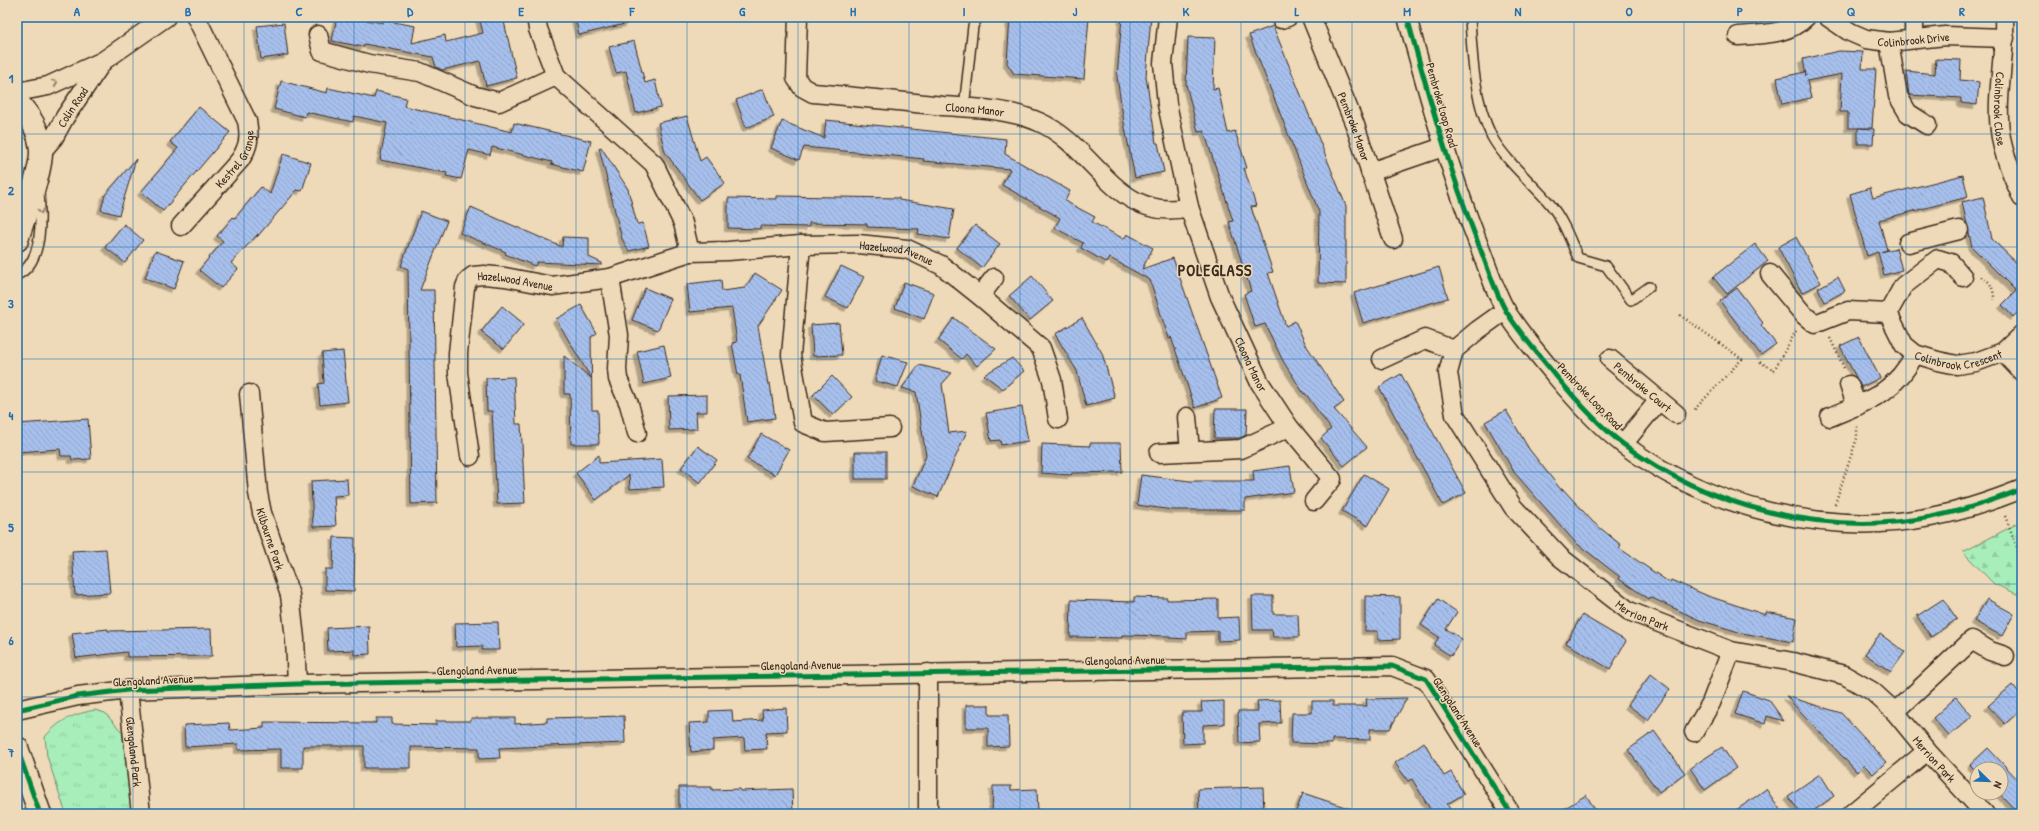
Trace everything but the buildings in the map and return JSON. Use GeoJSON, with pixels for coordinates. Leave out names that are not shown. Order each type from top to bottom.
{"type":"FeatureCollection","features":[{"type":"Feature","properties":{"kind":"main road"},"geometry":{"type":"LineString","coordinates":[[17,102],[29,115],[37,131],[39,162],[17,240]]}},
{"type":"Feature","properties":{"kind":"main road"},"geometry":{"type":"LineString","coordinates":[[17,748],[40,814]]}},
{"type":"Feature","properties":{"kind":"street","name":"Colin Road"},"geometry":{"type":"LineString","coordinates":[[39,162],[65,117],[104,61],[115,51],[166,17]]}},
{"type":"Feature","properties":{"kind":"street","name":"Kestrel Grange"},"geometry":{"type":"LineString","coordinates":[[181,226],[240,160],[247,148],[250,136],[247,121],[196,17]]}},
{"type":"Feature","properties":{"kind":"street"},"geometry":{"type":"LineString","coordinates":[[536,17],[538,29],[556,76],[654,164],[683,223],[690,252]]}},
{"type":"Feature","properties":{"kind":"street","name":"Cloona Manor"},"geometry":{"type":"LineString","coordinates":[[798,17],[796,78],[802,87],[813,93],[1005,113],[1038,122],[1064,136],[1083,153],[1118,190],[1139,203],[1151,208],[1179,209],[1189,207]]}},
{"type":"Feature","properties":{"kind":"street","name":"Cloona Manor"},"geometry":{"type":"LineString","coordinates":[[1168,17],[1164,63],[1167,104],[1189,207],[1220,297],[1260,383],[1289,427],[1332,479],[1314,501]]}},
{"type":"Feature","properties":{"kind":"street","name":"Pembroke Manor"},"geometry":{"type":"LineString","coordinates":[[1311,17],[1354,125],[1393,239]]}},
{"type":"Feature","properties":{"kind":"street","name":"Pembroke Loop Road"},"geometry":{"type":"LineString","coordinates":[[1407,17],[1458,193],[1506,310],[1537,354],[1562,383],[1591,414],[1624,444],[1682,479],[1714,494],[1753,507],[1796,517],[1867,523],[1930,518],[1970,508],[2022,489]]}},
{"type":"Feature","properties":{"kind":"street"},"geometry":{"type":"LineString","coordinates":[[1738,36],[1775,34],[1799,24],[1806,17]]}},
{"type":"Feature","properties":{"kind":"street","name":"Colinbrook Drive"},"geometry":{"type":"LineString","coordinates":[[1828,17],[1850,32],[1866,39],[1889,42],[1914,38],[1945,36],[2005,38]]}},
{"type":"Feature","properties":{"kind":"street"},"geometry":{"type":"LineString","coordinates":[[1914,17],[1914,38]]}},
{"type":"Feature","properties":{"kind":"street","name":"Colinbrook Close"},"geometry":{"type":"LineString","coordinates":[[2004,17],[2005,38],[2000,71],[2000,125],[2002,143],[2020,190]]}},
{"type":"Feature","properties":{"kind":"street"},"geometry":{"type":"LineString","coordinates":[[318,35],[322,51],[369,64],[420,72],[475,96],[499,102],[556,76]]}},
{"type":"Feature","properties":{"kind":"street"},"geometry":{"type":"LineString","coordinates":[[1889,42],[1898,96],[1908,113],[1927,125]]}},
{"type":"Feature","properties":{"kind":"street","name":"Colin Road"},"geometry":{"type":"LineString","coordinates":[[17,92],[48,86],[104,61]]}},
{"type":"Feature","properties":{"kind":"street"},"geometry":{"type":"LineString","coordinates":[[1370,172],[1444,147]]}},
{"type":"Feature","properties":{"kind":"street"},"geometry":{"type":"LineString","coordinates":[[1908,243],[1959,230]]}},
{"type":"Feature","properties":{"kind":"street"},"geometry":{"type":"LineString","coordinates":[[1935,236],[1938,259]]}},
{"type":"Feature","properties":{"kind":"street","name":"Hazelwood Avenue"},"geometry":{"type":"LineString","coordinates":[[470,456],[458,360],[463,295],[468,280],[473,276],[484,275],[505,277],[552,286],[610,278],[690,252],[728,251],[801,245],[858,244],[907,249],[941,265],[1041,348],[1052,380],[1058,419]]}},
{"type":"Feature","properties":{"kind":"street"},"geometry":{"type":"LineString","coordinates":[[801,245],[791,355],[803,422],[825,432],[890,428]]}},
{"type":"Feature","properties":{"kind":"street"},"geometry":{"type":"LineString","coordinates":[[1938,259],[1951,263],[1963,277]]}},
{"type":"Feature","properties":{"kind":"street"},"geometry":{"type":"LineString","coordinates":[[1770,274],[1804,315],[1815,324],[1848,311],[1888,313],[1903,286],[1938,259]]}},
{"type":"Feature","properties":{"kind":"street"},"geometry":{"type":"LineString","coordinates":[[610,278],[619,335],[618,379],[629,404],[637,433]]}},
{"type":"Feature","properties":{"kind":"street"},"geometry":{"type":"LineString","coordinates":[[980,296],[994,278]]}},
{"type":"Feature","properties":{"kind":"street"},"geometry":{"type":"LineString","coordinates":[[1382,359],[1425,339],[1454,350],[1478,330],[1506,310]]}},
{"type":"Feature","properties":{"kind":"street","name":"Colinbrook Crescent"},"geometry":{"type":"LineString","coordinates":[[1888,313],[1904,345],[1915,354],[1938,362],[1957,365],[1976,362],[2003,352],[2022,334]]}},
{"type":"Feature","properties":{"kind":"street","name":"Merrion Park"},"geometry":{"type":"LineString","coordinates":[[1454,350],[1448,373],[1455,415],[1513,507],[1560,557],[1629,611],[1731,651],[1792,662],[1844,675],[1872,691],[1895,712],[1927,751],[1985,814]]}},
{"type":"Feature","properties":{"kind":"street"},"geometry":{"type":"LineString","coordinates":[[2003,352],[2022,372]]}},
{"type":"Feature","properties":{"kind":"street"},"geometry":{"type":"LineString","coordinates":[[1830,417],[1857,406],[1882,393],[1897,382],[1907,370],[1915,354]]}},
{"type":"Feature","properties":{"kind":"street","name":"Pembroke Court"},"geometry":{"type":"LineString","coordinates":[[1610,359],[1676,414]]}},
{"type":"Feature","properties":{"kind":"street"},"geometry":{"type":"LineString","coordinates":[[1849,385],[1857,406]]}},
{"type":"Feature","properties":{"kind":"street","name":"Kilbourne Park"},"geometry":{"type":"LineString","coordinates":[[249,394],[258,493],[262,513],[290,595],[295,638],[297,684]]}},
{"type":"Feature","properties":{"kind":"street"},"geometry":{"type":"LineString","coordinates":[[1624,444],[1659,400]]}},
{"type":"Feature","properties":{"kind":"street"},"geometry":{"type":"LineString","coordinates":[[1187,417],[1190,452]]}},
{"type":"Feature","properties":{"kind":"street"},"geometry":{"type":"LineString","coordinates":[[1159,453],[1242,449],[1289,427]]}},
{"type":"Feature","properties":{"kind":"street"},"geometry":{"type":"LineString","coordinates":[[1895,712],[1972,640],[1990,651],[2005,656]]}},
{"type":"Feature","properties":{"kind":"street"},"geometry":{"type":"LineString","coordinates":[[1694,732],[1711,704],[1731,651]]}},
{"type":"Feature","properties":{"kind":"street","name":"Glengoland Avenue"},"geometry":{"type":"LineString","coordinates":[[17,710],[78,696],[128,690],[297,684],[1392,666],[1426,679],[1511,814]]}},
{"type":"Feature","properties":{"kind":"street"},"geometry":{"type":"LineString","coordinates":[[928,673],[928,814]]}},
{"type":"Feature","properties":{"kind":"street","name":"Glengoland Park"},"geometry":{"type":"LineString","coordinates":[[128,690],[142,814]]}},
{"type":"Feature","properties":{"kind":"street"},"geometry":{"type":"LineString","coordinates":[[1851,814],[1927,751]]}},
{"type":"Feature","properties":{"kind":"lane"},"geometry":{"type":"LineString","coordinates":[[964,108],[973,26],[978,17]]}},
{"type":"Feature","properties":{"kind":"lane"},"geometry":{"type":"LineString","coordinates":[[1470,17],[1477,83],[1482,113],[1493,138],[1516,167],[1551,205],[1565,228],[1578,258],[1606,266],[1631,300],[1650,287]]}},
{"type":"Feature","properties":{"kind":"lane"},"geometry":{"type":"LineString","coordinates":[[17,275],[29,267],[41,235],[39,162]]}},
{"type":"Feature","properties":{"kind":"path"},"geometry":{"type":"LineString","coordinates":[[1963,277],[1980,276],[1987,279],[1994,290],[1994,300]]}},
{"type":"Feature","properties":{"kind":"path"},"geometry":{"type":"LineString","coordinates":[[1676,414],[1694,410],[1742,359],[1680,315]]}},
{"type":"Feature","properties":{"kind":"path"},"geometry":{"type":"LineString","coordinates":[[1760,362],[1774,370],[1804,315]]}},
{"type":"Feature","properties":{"kind":"path"},"geometry":{"type":"LineString","coordinates":[[1823,320],[1849,377],[1849,385]]}},
{"type":"Feature","properties":{"kind":"path"},"geometry":{"type":"LineString","coordinates":[[1833,508],[1857,438],[1857,406]]}},
{"type":"Feature","properties":{"kind":"path"},"geometry":{"type":"LineString","coordinates":[[1998,499],[2022,560]]}},
{"type":"Feature","properties":{"kind":"green space"},"geometry":{"type":"Polygon","coordinates":[[[17,132],[22,157],[17,182],[17,132]]]}},
{"type":"Feature","properties":{"kind":"green space"},"geometry":{"type":"Polygon","coordinates":[[[2022,521],[2022,596],[1994,584],[1963,552],[2022,521]]]}},
{"type":"Feature","properties":{"kind":"green space"},"geometry":{"type":"Polygon","coordinates":[[[95,710],[105,713],[122,732],[135,814],[66,814],[47,756],[45,737],[61,722],[74,716],[95,710]]]}},
{"type":"Feature","properties":{"kind":"cycle path"},"geometry":{"type":"LineString","coordinates":[[1407,17],[1448,159],[1467,215],[1494,286],[1506,311],[1523,336],[1579,403],[1623,444],[1656,466],[1692,485],[1730,500],[1770,512],[1810,520],[1851,523],[1891,522],[1931,517],[1977,505],[2022,489]]}},
{"type":"Feature","properties":{"kind":"cycle path"},"geometry":{"type":"LineString","coordinates":[[17,710],[78,696],[128,690],[297,684],[1392,666],[1426,679],[1511,814]]}},
{"type":"Feature","properties":{"kind":"cycle path"},"geometry":{"type":"LineString","coordinates":[[17,748],[40,814]]}},
{"type":"Feature","properties":{"kind":"district","name":"POLEGLASS"},"geometry":{"type":"Point","coordinates":[1215,270]}}]}
